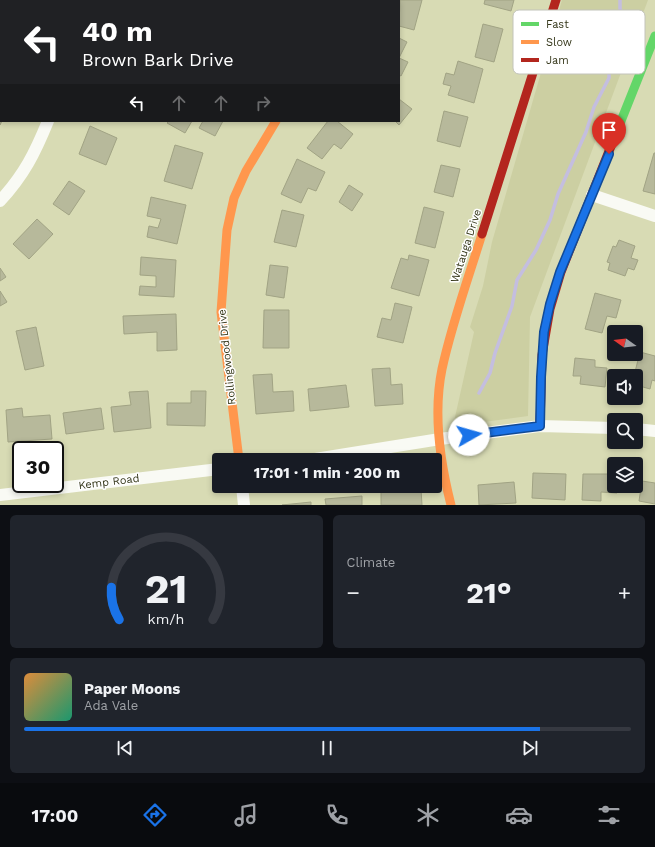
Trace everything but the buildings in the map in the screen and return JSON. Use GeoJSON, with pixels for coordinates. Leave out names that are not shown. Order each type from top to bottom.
{"type":"FeatureCollection","features":[{"type":"Feature","properties":{"kind":"street","name":"Watauga Drive"},"geometry":{"type":"LineString","coordinates":[[553,10],[556,0]]}},
{"type":"Feature","properties":{"kind":"street"},"geometry":{"type":"LineString","coordinates":[[645,61],[655,36]]}},
{"type":"Feature","properties":{"kind":"street","name":"Watauga Drive"},"geometry":{"type":"LineString","coordinates":[[450,505],[438,419],[444,362],[459,308],[533,74]]}},
{"type":"Feature","properties":{"kind":"street"},"geometry":{"type":"LineString","coordinates":[[540,426],[541,377],[544,339],[550,304],[560,272],[640,74]]}},
{"type":"Feature","properties":{"kind":"street"},"geometry":{"type":"LineString","coordinates":[[0,201],[18,182],[37,147],[48,122]]}},
{"type":"Feature","properties":{"kind":"street","name":"Rollingwood Drive"},"geometry":{"type":"LineString","coordinates":[[238,453],[221,312],[227,230],[234,198],[243,178],[275,122]]}},
{"type":"Feature","properties":{"kind":"street"},"geometry":{"type":"LineString","coordinates":[[592,195],[655,216]]}},
{"type":"Feature","properties":{"kind":"street"},"geometry":{"type":"LineString","coordinates":[[353,453],[440,439],[540,426],[607,428]]}},
{"type":"Feature","properties":{"kind":"street"},"geometry":{"type":"LineString","coordinates":[[643,430],[655,431]]}},
{"type":"Feature","properties":{"kind":"street","name":"Kemp Road"},"geometry":{"type":"LineString","coordinates":[[0,495],[212,470]]}},
{"type":"Feature","properties":{"kind":"street"},"geometry":{"type":"LineString","coordinates":[[243,493],[244,505]]}},
{"type":"Feature","properties":{"kind":"green space"},"geometry":{"type":"Polygon","coordinates":[[[562,0],[648,0],[644,10],[559,10],[562,0]]]}},
{"type":"Feature","properties":{"kind":"green space"},"geometry":{"type":"Polygon","coordinates":[[[541,74],[620,74],[530,317],[528,416],[453,426],[474,332],[470,327],[483,286],[492,242],[541,74]]]}},
{"type":"Feature","properties":{"kind":"waterway"},"geometry":{"type":"LineString","coordinates":[[620,0],[621,10]]}},
{"type":"Feature","properties":{"kind":"waterway"},"geometry":{"type":"LineString","coordinates":[[479,393],[490,373],[495,353],[512,306],[517,280],[536,250],[550,220],[558,194],[586,132],[594,107],[609,78],[609,74]]}},
{"type":"Feature","properties":{"kind":"traffic: fast"},"geometry":{"type":"LineString","coordinates":[[645,61],[655,36]]}},
{"type":"Feature","properties":{"kind":"traffic: fast"},"geometry":{"type":"LineString","coordinates":[[613,141],[640,74]]}},
{"type":"Feature","properties":{"kind":"traffic: slow"},"geometry":{"type":"LineString","coordinates":[[238,453],[221,312],[227,230],[234,198],[246,171],[275,122]]}},
{"type":"Feature","properties":{"kind":"traffic: slow"},"geometry":{"type":"LineString","coordinates":[[451,505],[439,437],[439,386],[450,335],[482,234]]}},
{"type":"Feature","properties":{"kind":"traffic: jam"},"geometry":{"type":"LineString","coordinates":[[553,10],[556,0]]}},
{"type":"Feature","properties":{"kind":"traffic: jam"},"geometry":{"type":"LineString","coordinates":[[482,234],[533,74]]}},
{"type":"Feature","properties":{"kind":"traffic: jam"},"geometry":{"type":"LineString","coordinates":[[540,426],[542,355],[550,309],[561,272],[613,141]]}},
{"type":"Feature","properties":{"kind":"route"},"geometry":{"type":"LineString","coordinates":[[469,435],[540,426],[544,332],[550,304],[560,272],[609,154]]}}]}
